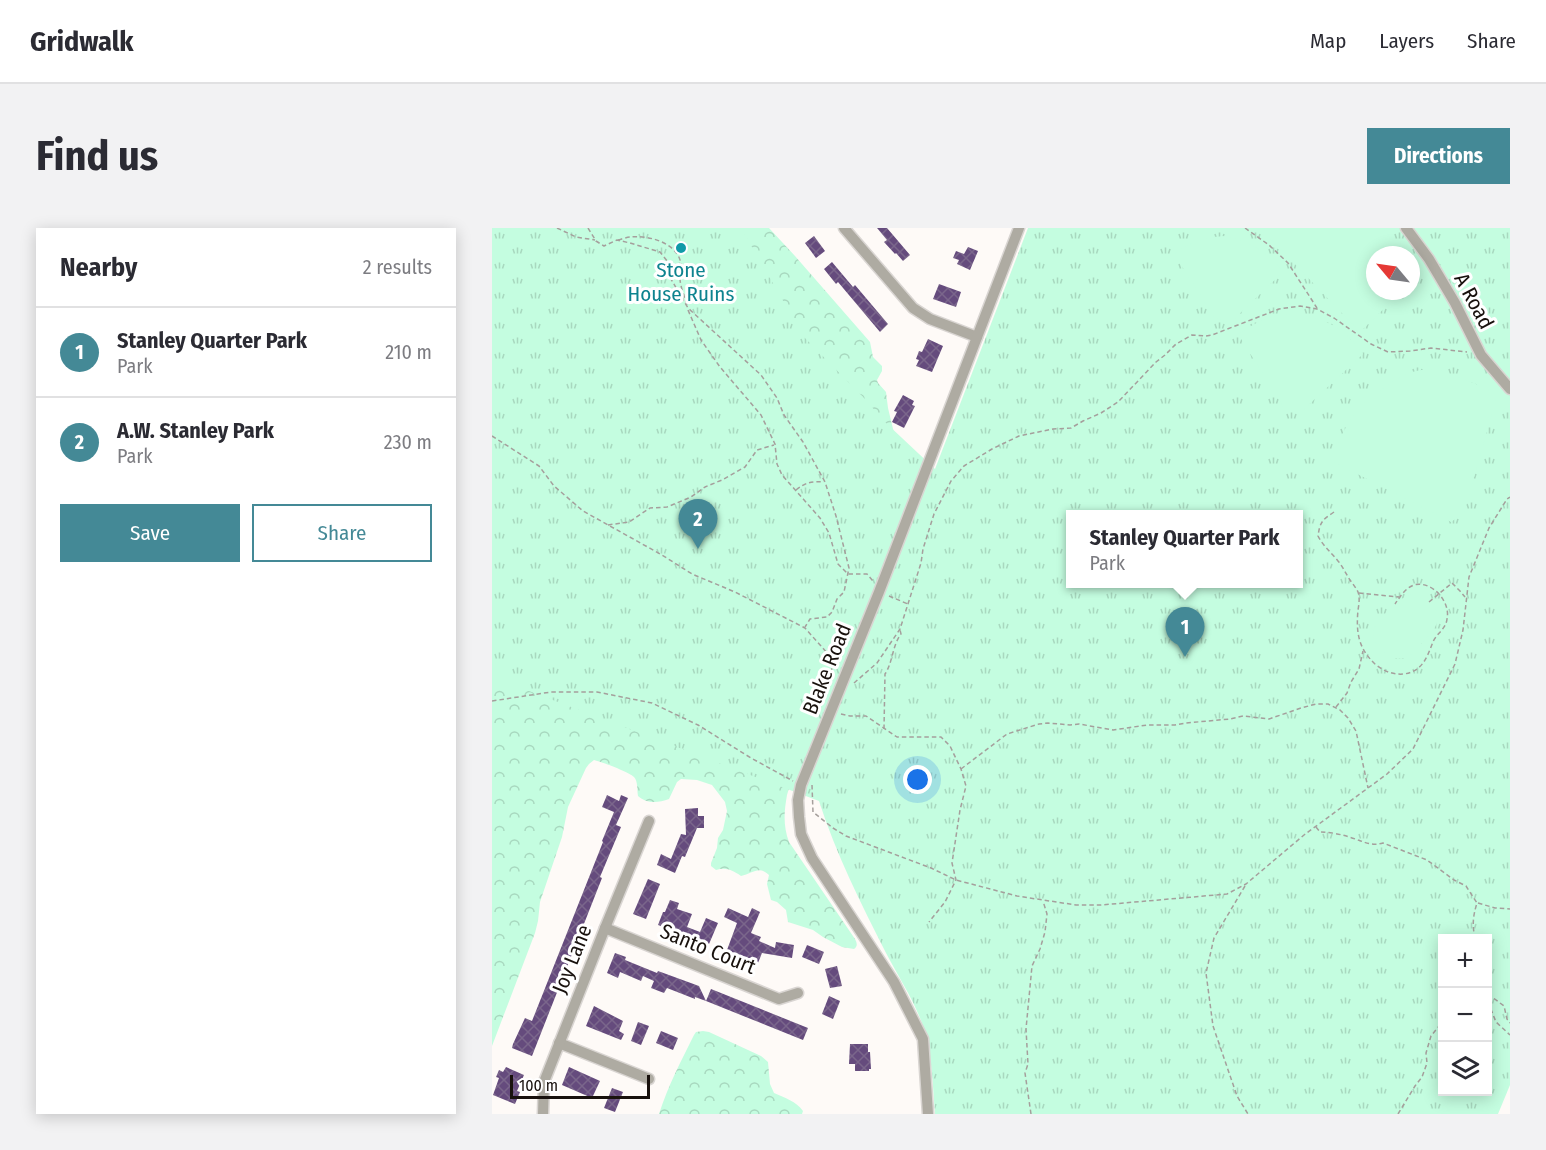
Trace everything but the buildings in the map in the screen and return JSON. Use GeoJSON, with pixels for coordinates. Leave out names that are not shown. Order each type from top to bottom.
{"type":"FeatureCollection","features":[{"type":"Feature","properties":{"kind":"street"},"geometry":{"type":"LineString","coordinates":[[844,228],[913,308],[930,319],[977,337]]}},
{"type":"Feature","properties":{"kind":"street","name":"Blake Road"},"geometry":{"type":"LineString","coordinates":[[928,1114],[923,1039],[894,982],[812,858],[801,834],[798,800],[806,784],[833,694],[879,592],[1018,228]]}},
{"type":"Feature","properties":{"kind":"street","name":"A Road"},"geometry":{"type":"LineString","coordinates":[[1407,228],[1429,259],[1455,303],[1481,355],[1510,389]]}},
{"type":"Feature","properties":{"kind":"street","name":"Joy Lane"},"geometry":{"type":"LineString","coordinates":[[543,1114],[544,1082],[649,821]]}},
{"type":"Feature","properties":{"kind":"street","name":"Santo Court"},"geometry":{"type":"LineString","coordinates":[[605,928],[779,999],[798,993]]}},
{"type":"Feature","properties":{"kind":"street"},"geometry":{"type":"LineString","coordinates":[[559,1043],[649,1079]]}},
{"type":"Feature","properties":{"kind":"path"},"geometry":{"type":"LineString","coordinates":[[557,228],[576,237],[596,241],[604,246],[632,237],[659,240],[670,246],[681,263],[680,278],[688,308],[701,340],[731,381],[761,415],[775,444],[777,464],[782,475],[820,518],[829,533],[838,564],[848,574],[867,574],[879,592],[908,604]]}},
{"type":"Feature","properties":{"kind":"path"},"geometry":{"type":"LineString","coordinates":[[588,228],[596,241]]}},
{"type":"Feature","properties":{"kind":"path"},"geometry":{"type":"LineString","coordinates":[[1245,228],[1269,245],[1288,263],[1317,309]]}},
{"type":"Feature","properties":{"kind":"path"},"geometry":{"type":"LineString","coordinates":[[617,240],[660,252],[668,262],[668,274],[688,308],[761,375],[777,398],[784,415],[803,442],[825,482],[849,568],[844,592],[837,598],[832,612],[827,617],[810,619],[805,628]]}},
{"type":"Feature","properties":{"kind":"path"},"geometry":{"type":"LineString","coordinates":[[851,685],[877,663],[900,629],[934,514],[951,482],[964,466],[992,448],[1019,436],[1071,428],[1101,413],[1118,402],[1155,362],[1176,344],[1192,335],[1212,335],[1279,309],[1300,306],[1317,309],[1371,344],[1388,352],[1431,348],[1481,355]]}},
{"type":"Feature","properties":{"kind":"path"},"geometry":{"type":"LineString","coordinates":[[492,436],[539,466],[554,486],[583,511],[692,574],[735,592],[805,628],[828,654],[832,666],[836,712],[866,717],[897,737],[941,737],[950,746],[966,786],[952,863],[956,880],[945,902],[928,922]]}},
{"type":"Feature","properties":{"kind":"path"},"geometry":{"type":"LineString","coordinates":[[607,525],[629,522],[650,508],[667,507],[691,497],[705,487],[745,467],[757,450],[775,444]]}},
{"type":"Feature","properties":{"kind":"path"},"geometry":{"type":"LineString","coordinates":[[795,490],[804,483],[825,482]]}},
{"type":"Feature","properties":{"kind":"path"},"geometry":{"type":"LineString","coordinates":[[492,701],[550,693],[597,692],[652,703],[698,725],[751,758],[806,784],[813,812],[839,833],[931,868],[956,880],[1017,896],[1076,905],[1101,905],[1227,894],[1246,884],[1316,827],[1368,789],[1413,749],[1455,664],[1463,630],[1469,576],[1482,541],[1488,528],[1510,497]]}},
{"type":"Feature","properties":{"kind":"path"},"geometry":{"type":"LineString","coordinates":[[1334,512],[1323,519],[1318,536],[1339,562],[1359,593],[1359,637],[1364,651],[1379,667],[1391,673],[1404,674],[1420,668],[1427,658],[1433,641],[1448,618],[1439,594],[1430,587],[1413,585],[1395,604]]}},
{"type":"Feature","properties":{"kind":"path"},"geometry":{"type":"LineString","coordinates":[[1429,602],[1452,583],[1466,598]]}},
{"type":"Feature","properties":{"kind":"path"},"geometry":{"type":"LineString","coordinates":[[1359,593],[1400,597]]}},
{"type":"Feature","properties":{"kind":"path"},"geometry":{"type":"LineString","coordinates":[[884,730],[885,674],[890,667],[901,634],[900,629]]}},
{"type":"Feature","properties":{"kind":"path"},"geometry":{"type":"LineString","coordinates":[[1335,708],[1347,693],[1360,666],[1364,651]]}},
{"type":"Feature","properties":{"kind":"path"},"geometry":{"type":"LineString","coordinates":[[961,769],[1006,734],[1039,724],[1079,724],[1113,730],[1243,717],[1269,719],[1316,704],[1328,704],[1348,718],[1356,731],[1368,789]]}},
{"type":"Feature","properties":{"kind":"path"},"geometry":{"type":"LineString","coordinates":[[1316,827],[1320,832],[1348,836],[1367,844],[1383,843],[1427,860],[1466,886],[1477,903],[1510,909]]}},
{"type":"Feature","properties":{"kind":"path"},"geometry":{"type":"LineString","coordinates":[[1246,884],[1214,938],[1206,973],[1213,1026],[1237,1096],[1248,1114]]}},
{"type":"Feature","properties":{"kind":"path"},"geometry":{"type":"LineString","coordinates":[[1031,1114],[1025,1073],[1028,1064],[1026,1029],[1032,966],[1040,949],[1047,914],[1043,900]]}},
{"type":"Feature","properties":{"kind":"path"},"geometry":{"type":"LineString","coordinates":[[1474,934],[1473,915],[1477,903]]}},
{"type":"Feature","properties":{"kind":"path"},"geometry":{"type":"LineString","coordinates":[[1492,997],[1504,1006],[1510,1023]]}},
{"type":"Feature","properties":{"kind":"path"},"geometry":{"type":"LineString","coordinates":[[1492,1012],[1496,1023],[1510,1035]]}},
{"type":"Feature","properties":{"kind":"path"},"geometry":{"type":"LineString","coordinates":[[1398,1114],[1422,1077],[1427,1063],[1426,1053],[1431,1036],[1438,1027]]}},
{"type":"Feature","properties":{"kind":"green space"},"geometry":{"type":"Polygon","coordinates":[[[492,228],[769,228],[870,342],[873,357],[882,366],[877,380],[886,392],[894,433],[787,795],[785,813],[789,842],[855,939],[856,947],[854,949],[842,947],[813,930],[788,922],[786,910],[771,900],[767,884],[769,875],[765,872],[759,870],[741,876],[729,870],[716,870],[711,866],[727,811],[725,802],[712,785],[697,780],[681,779],[677,782],[669,799],[649,802],[638,796],[634,777],[594,760],[586,768],[568,807],[562,837],[540,902],[535,933],[492,1046],[492,228]]]}},
{"type":"Feature","properties":{"kind":"green space"},"geometry":{"type":"Polygon","coordinates":[[[492,228],[741,228],[804,337],[885,422],[935,469],[1028,228],[1510,228],[1510,1085],[1498,1114],[935,1114],[932,1072],[922,1022],[867,916],[833,840],[819,801],[492,677],[492,228]]]}},
{"type":"Feature","properties":{"kind":"green space"},"geometry":{"type":"Polygon","coordinates":[[[1272,228],[1382,228],[1399,246],[1366,246],[1366,300],[1393,300],[1360,332],[1266,234],[1272,228]]]}},
{"type":"Feature","properties":{"kind":"green space"},"geometry":{"type":"Polygon","coordinates":[[[1223,236],[1257,248],[1284,271],[1230,323],[1215,318],[1174,254],[1197,241],[1223,236]]]}},
{"type":"Feature","properties":{"kind":"green space"},"geometry":{"type":"Polygon","coordinates":[[[1295,314],[1334,326],[1348,337],[1363,354],[1301,412],[1284,408],[1238,334],[1265,319],[1295,314]]]}},
{"type":"Feature","properties":{"kind":"green space"},"geometry":{"type":"Polygon","coordinates":[[[1439,370],[1469,381],[1497,396],[1464,513],[1451,522],[1332,461],[1346,427],[1365,402],[1408,373],[1439,370]]]}},
{"type":"Feature","properties":{"kind":"green space"},"geometry":{"type":"Polygon","coordinates":[[[1412,594],[1423,598],[1434,608],[1438,618],[1437,624],[1410,655],[1400,659],[1385,653],[1376,643],[1373,633],[1379,621],[1392,607],[1401,599],[1412,594]]]}},
{"type":"Feature","properties":{"kind":"green space"},"geometry":{"type":"Polygon","coordinates":[[[703,1031],[761,1056],[768,1062],[770,1084],[774,1093],[797,1105],[803,1111],[802,1114],[659,1114],[694,1035],[696,1032],[703,1031]]]}},
{"type":"Feature","properties":{"kind":"place","name":"Stone House Ruins"},"geometry":{"type":"Point","coordinates":[681,248]}},
{"type":"Feature","properties":{"kind":"place","name":"A.W. Stanley Park"},"geometry":{"type":"Point","coordinates":[698,549]}},
{"type":"Feature","properties":{"kind":"place","name":"Stanley Quarter Park"},"geometry":{"type":"Point","coordinates":[1185,657]}}]}
